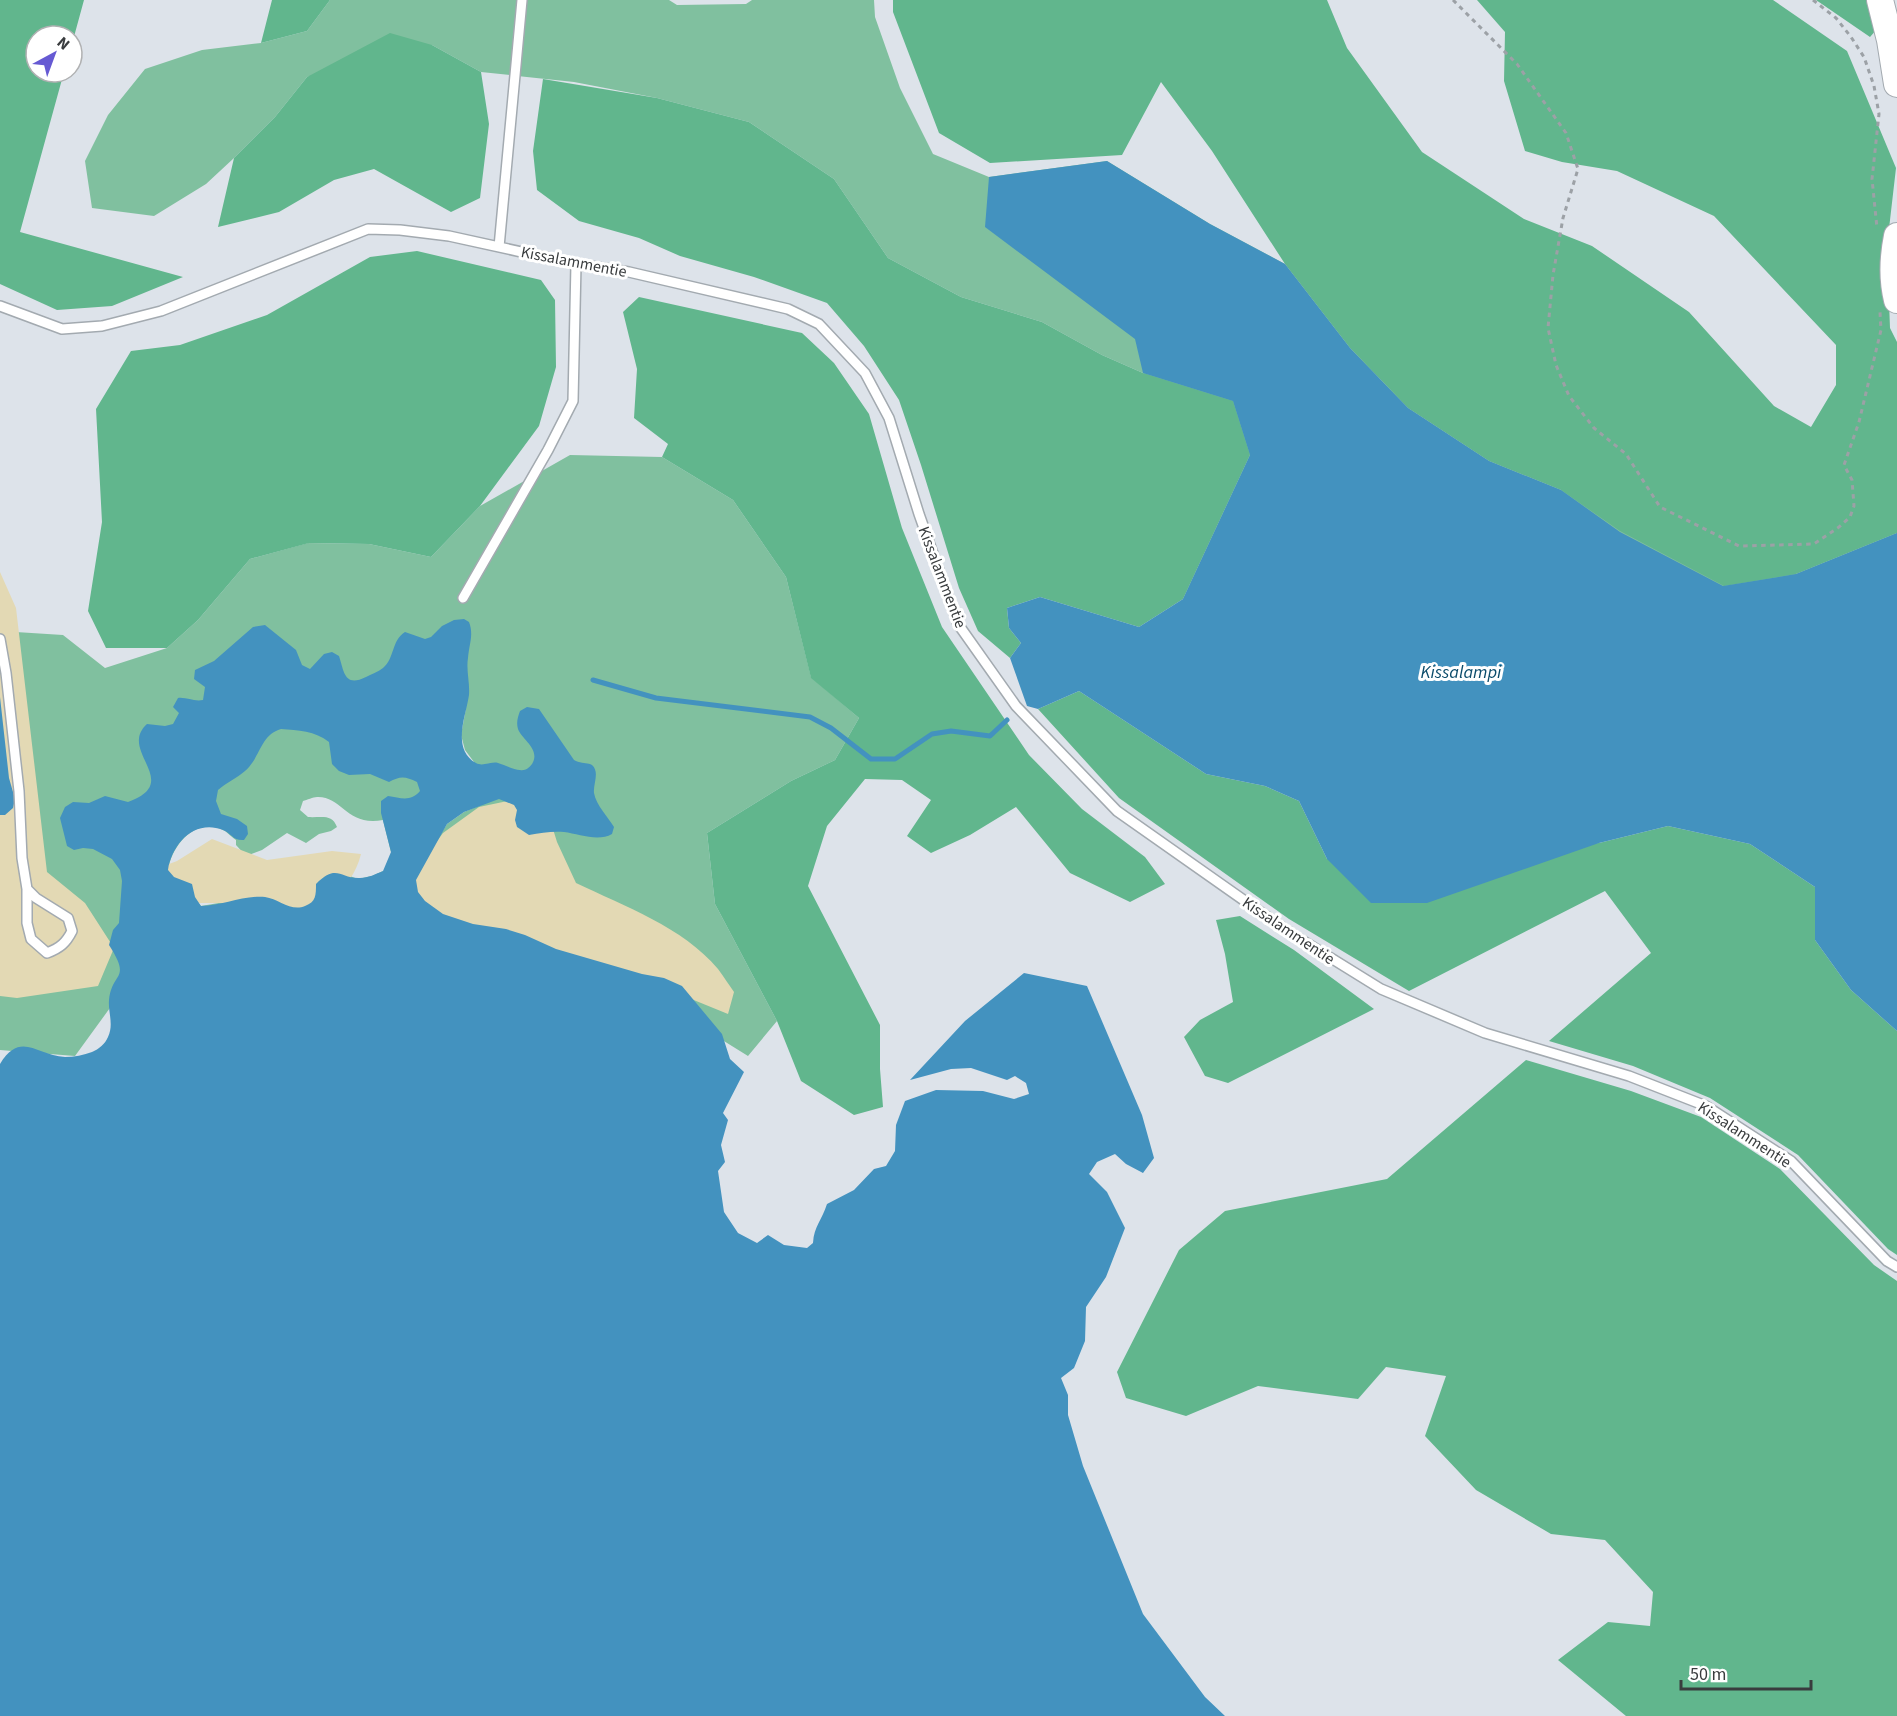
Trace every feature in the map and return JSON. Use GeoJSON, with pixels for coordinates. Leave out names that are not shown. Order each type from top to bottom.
{"type":"FeatureCollection","features":[{"type":"Feature","properties":{"kind":"street"},"geometry":{"type":"LineString","coordinates":[[1880,0],[1890,40],[1897,84]]}},
{"type":"Feature","properties":{"kind":"street"},"geometry":{"type":"LineString","coordinates":[[1887,234],[1894,247],[1889,306]]}},
{"type":"Feature","properties":{"kind":"lane"},"geometry":{"type":"LineString","coordinates":[[499,247],[522,0]]}},
{"type":"Feature","properties":{"kind":"lane","name":"Kissalammentie"},"geometry":{"type":"LineString","coordinates":[[0,306],[62,329],[102,326],[161,311],[368,229],[448,236],[576,264],[629,272],[788,309],[819,324],[865,373],[889,418],[919,514],[958,624],[1016,706],[1117,811],[1289,932],[1381,989],[1485,1033],[1629,1076],[1706,1106],[1791,1161],[1887,1261],[1897,1267]]}},
{"type":"Feature","properties":{"kind":"lane"},"geometry":{"type":"LineString","coordinates":[[463,598],[548,450],[573,401],[576,264]]}},
{"type":"Feature","properties":{"kind":"lane"},"geometry":{"type":"LineString","coordinates":[[0,639],[19,790],[22,858],[27,889],[27,923],[31,939],[47,952],[57,950],[65,943],[72,931],[68,918],[36,898],[27,889]]}},
{"type":"Feature","properties":{"kind":"path"},"geometry":{"type":"LineString","coordinates":[[1453,0],[1518,64],[1566,133],[1578,169],[1563,218],[1553,274],[1548,328],[1556,365],[1569,396],[1594,428],[1626,454],[1660,507],[1739,546],[1814,544],[1839,527],[1850,517],[1854,506],[1852,480],[1844,465],[1859,422],[1889,306]]}},
{"type":"Feature","properties":{"kind":"path"},"geometry":{"type":"LineString","coordinates":[[1814,0],[1836,18],[1851,37],[1864,57],[1874,86],[1879,114],[1872,179],[1887,234]]}},
{"type":"Feature","properties":{"kind":"green space"},"geometry":{"type":"Polygon","coordinates":[[[0,0],[84,0],[77,24],[24,24],[24,84],[61,84],[20,232],[183,277],[112,306],[57,310],[0,284],[0,0]]]}},
{"type":"Feature","properties":{"kind":"green space"},"geometry":{"type":"Polygon","coordinates":[[[272,0],[330,0],[307,31],[261,43],[272,0]]]}},
{"type":"Feature","properties":{"kind":"green space"},"geometry":{"type":"Polygon","coordinates":[[[330,0],[669,0],[677,5],[746,4],[752,0],[874,0],[875,17],[900,88],[933,154],[989,177],[1107,161],[1210,224],[1285,264],[1350,348],[1408,408],[1489,461],[1561,490],[1796,574],[1897,533],[1897,635],[1183,599],[1250,455],[1143,373],[1102,355],[1042,322],[961,297],[888,258],[834,179],[749,122],[657,98],[574,82],[481,72],[432,45],[307,77],[275,117],[206,184],[154,216],[92,208],[85,161],[108,115],[145,69],[202,50],[261,43],[307,31],[330,0]]]}},
{"type":"Feature","properties":{"kind":"green space"},"geometry":{"type":"Polygon","coordinates":[[[893,0],[1327,0],[1347,48],[1422,152],[1524,219],[1592,246],[1689,312],[1774,406],[1811,427],[1836,385],[1836,345],[1714,216],[1617,171],[1562,162],[1525,151],[1504,81],[1505,32],[1477,0],[1773,0],[1847,51],[1896,168],[1887,246],[1890,328],[1897,342],[1897,533],[1796,574],[1724,586],[1620,531],[1561,490],[1489,461],[1408,408],[1350,348],[1285,264],[1212,151],[1161,82],[1122,155],[990,163],[939,133],[893,12],[893,0]]]}},
{"type":"Feature","properties":{"kind":"green space"},"geometry":{"type":"Polygon","coordinates":[[[1816,0],[1871,0],[1877,29],[1870,37],[1816,0]]]}},
{"type":"Feature","properties":{"kind":"green space"},"geometry":{"type":"Polygon","coordinates":[[[390,33],[432,45],[481,72],[489,124],[480,198],[451,212],[374,169],[334,180],[279,212],[218,227],[234,158],[275,117],[307,77],[390,33]]]}},
{"type":"Feature","properties":{"kind":"green space"},"geometry":{"type":"Polygon","coordinates":[[[543,79],[657,98],[749,122],[834,179],[888,258],[961,297],[1042,322],[1102,355],[1143,373],[1233,401],[1250,455],[1183,599],[1139,627],[1040,597],[1007,608],[1009,628],[1021,643],[1010,658],[978,631],[959,588],[899,400],[864,346],[827,303],[754,277],[680,256],[639,238],[579,221],[537,190],[533,151],[543,79]]]}},
{"type":"Feature","properties":{"kind":"green space"},"geometry":{"type":"Polygon","coordinates":[[[417,251],[541,280],[555,300],[556,367],[539,426],[480,506],[431,557],[369,544],[309,543],[250,559],[198,620],[167,648],[106,648],[88,611],[102,522],[96,409],[131,351],[180,345],[267,315],[370,257],[417,251]]]}},
{"type":"Feature","properties":{"kind":"green space"},"geometry":{"type":"Polygon","coordinates":[[[639,297],[802,333],[834,363],[869,414],[902,528],[942,627],[1029,755],[1082,809],[1145,857],[1165,884],[1130,902],[1070,873],[1016,807],[970,835],[931,853],[907,836],[931,800],[902,780],[865,779],[827,826],[808,886],[880,1025],[883,1107],[854,1115],[801,1081],[777,1021],[715,904],[707,833],[791,781],[835,760],[859,718],[811,678],[786,577],[733,500],[662,457],[668,444],[634,418],[637,369],[623,312],[639,297]]]}},
{"type":"Feature","properties":{"kind":"green space"},"geometry":{"type":"Polygon","coordinates":[[[570,455],[662,457],[733,500],[786,577],[811,677],[859,718],[835,760],[791,781],[707,833],[715,904],[777,1021],[748,1056],[674,1010],[382,928],[447,824],[464,812],[481,805],[474,762],[465,750],[461,735],[466,708],[432,798],[391,852],[383,820],[361,819],[353,816],[333,801],[317,797],[303,801],[300,810],[308,817],[326,817],[332,820],[337,827],[331,831],[319,834],[306,843],[287,833],[262,850],[246,856],[236,845],[236,840],[225,831],[215,827],[196,829],[180,842],[170,860],[168,870],[201,906],[242,899],[339,872],[358,879],[383,871],[376,888],[131,979],[75,1056],[0,1050],[0,631],[63,635],[105,668],[167,648],[198,620],[250,559],[308,543],[369,544],[431,557],[480,506],[570,455]]]}},
{"type":"Feature","properties":{"kind":"green space"},"geometry":{"type":"Polygon","coordinates":[[[1079,691],[1206,774],[1265,786],[1299,801],[1327,859],[1599,843],[1668,826],[1750,844],[1815,887],[1815,940],[1851,990],[1897,1031],[1897,1255],[1888,1249],[1798,1155],[1710,1098],[1633,1066],[1549,1041],[1651,953],[1605,891],[1409,991],[1289,919],[1119,798],[1038,709],[1079,691]]]}},
{"type":"Feature","properties":{"kind":"green space"},"geometry":{"type":"Polygon","coordinates":[[[1240,916],[1294,950],[1374,1009],[1228,1083],[1205,1076],[1184,1037],[1200,1020],[1233,1002],[1225,954],[1216,920],[1240,916]]]}},
{"type":"Feature","properties":{"kind":"green space"},"geometry":{"type":"Polygon","coordinates":[[[1526,1060],[1631,1091],[1701,1117],[1780,1169],[1874,1265],[1897,1281],[1897,1716],[1626,1716],[1558,1660],[1608,1622],[1650,1626],[1653,1592],[1605,1540],[1551,1534],[1476,1490],[1425,1436],[1446,1376],[1386,1367],[1358,1399],[1258,1386],[1186,1416],[1126,1398],[1117,1372],[1179,1250],[1225,1211],[1387,1179],[1526,1060]]]}},
{"type":"Feature","properties":{"kind":"sand"},"geometry":{"type":"Polygon","coordinates":[[[0,572],[16,608],[47,872],[85,903],[114,948],[98,986],[17,998],[0,996],[0,572]]]}},
{"type":"Feature","properties":{"kind":"sand"},"geometry":{"type":"Polygon","coordinates":[[[517,799],[544,800],[557,842],[576,883],[652,919],[688,941],[704,954],[734,992],[728,1014],[679,994],[440,933],[404,885],[443,833],[479,807],[517,799]]]}},
{"type":"Feature","properties":{"kind":"sand"},"geometry":{"type":"Polygon","coordinates":[[[212,839],[267,860],[332,851],[361,854],[350,879],[342,888],[323,902],[287,920],[230,903],[171,903],[148,872],[177,861],[212,839]]]}},
{"type":"Feature","properties":{"kind":"water","name":"Kissalampi"},"geometry":{"type":"Polygon","coordinates":[[[1107,161],[1210,224],[1285,264],[1350,348],[1408,408],[1489,461],[1561,490],[1620,532],[1723,586],[1796,574],[1897,533],[1897,1031],[1851,990],[1815,940],[1815,887],[1750,844],[1668,826],[1599,843],[1427,903],[1371,903],[1327,859],[1299,801],[1265,786],[1206,774],[1079,691],[1038,709],[1027,706],[1010,658],[1021,643],[1009,628],[1007,608],[1040,597],[1139,627],[1183,599],[1250,455],[1233,401],[1143,373],[1135,339],[985,227],[989,177],[1107,161]]]}},
{"type":"Feature","properties":{"kind":"water"},"geometry":{"type":"Polygon","coordinates":[[[464,619],[469,622],[471,631],[468,663],[469,695],[462,732],[462,741],[468,757],[479,764],[495,763],[518,770],[528,768],[534,759],[533,749],[520,733],[517,720],[520,711],[527,707],[539,709],[574,760],[592,765],[596,771],[595,797],[614,827],[612,834],[601,837],[560,832],[529,835],[517,827],[515,820],[517,810],[514,805],[499,799],[464,812],[447,824],[416,880],[418,892],[425,901],[443,914],[473,924],[506,929],[556,949],[642,974],[664,978],[682,986],[722,1034],[730,1059],[744,1072],[723,1113],[728,1120],[721,1145],[725,1162],[718,1171],[724,1212],[738,1233],[757,1243],[768,1235],[784,1245],[807,1248],[813,1243],[815,1232],[827,1204],[854,1190],[874,1169],[886,1166],[895,1151],[896,1125],[905,1101],[936,1090],[983,1091],[1014,1099],[1029,1094],[1026,1083],[1015,1076],[1007,1080],[971,1068],[951,1069],[910,1080],[965,1021],[1024,973],[1087,986],[1142,1115],[1154,1158],[1143,1173],[1126,1164],[1115,1154],[1097,1162],[1089,1174],[1107,1192],[1125,1228],[1106,1277],[1086,1307],[1085,1341],[1074,1368],[1061,1378],[1068,1395],[1068,1415],[1083,1466],[1143,1614],[1205,1697],[1225,1716],[0,1716],[0,1064],[15,1048],[30,1047],[65,1057],[86,1054],[99,1048],[110,1032],[109,1000],[120,971],[109,945],[113,930],[119,923],[122,881],[120,870],[112,859],[93,849],[74,850],[67,846],[60,818],[65,807],[73,802],[89,803],[105,796],[128,802],[144,794],[150,785],[151,776],[139,745],[140,734],[147,724],[165,726],[173,724],[179,713],[173,707],[178,698],[203,700],[205,687],[194,679],[195,670],[214,661],[253,627],[265,625],[296,650],[302,665],[310,669],[324,654],[332,652],[339,656],[346,676],[349,679],[359,680],[379,671],[387,664],[397,640],[405,632],[425,639],[454,620],[464,619]],[[281,729],[269,736],[242,774],[218,790],[216,801],[221,814],[237,819],[247,826],[248,834],[244,840],[235,838],[223,830],[212,827],[203,828],[186,836],[174,851],[168,870],[174,877],[192,884],[195,897],[201,906],[265,897],[300,907],[313,900],[316,884],[329,874],[363,878],[383,871],[391,852],[381,813],[381,801],[388,796],[413,797],[420,791],[417,782],[409,779],[396,779],[389,782],[370,774],[349,775],[339,771],[332,764],[329,742],[324,738],[312,733],[281,729]]]}},
{"type":"Feature","properties":{"kind":"water"},"geometry":{"type":"Polygon","coordinates":[[[0,697],[9,778],[15,799],[13,808],[5,815],[0,815],[0,697]]]}},
{"type":"Feature","properties":{"kind":"waterway"},"geometry":{"type":"LineString","coordinates":[[593,680],[656,698],[810,717],[831,728],[871,759],[895,759],[932,734],[951,731],[990,736],[1007,720]]}}]}
